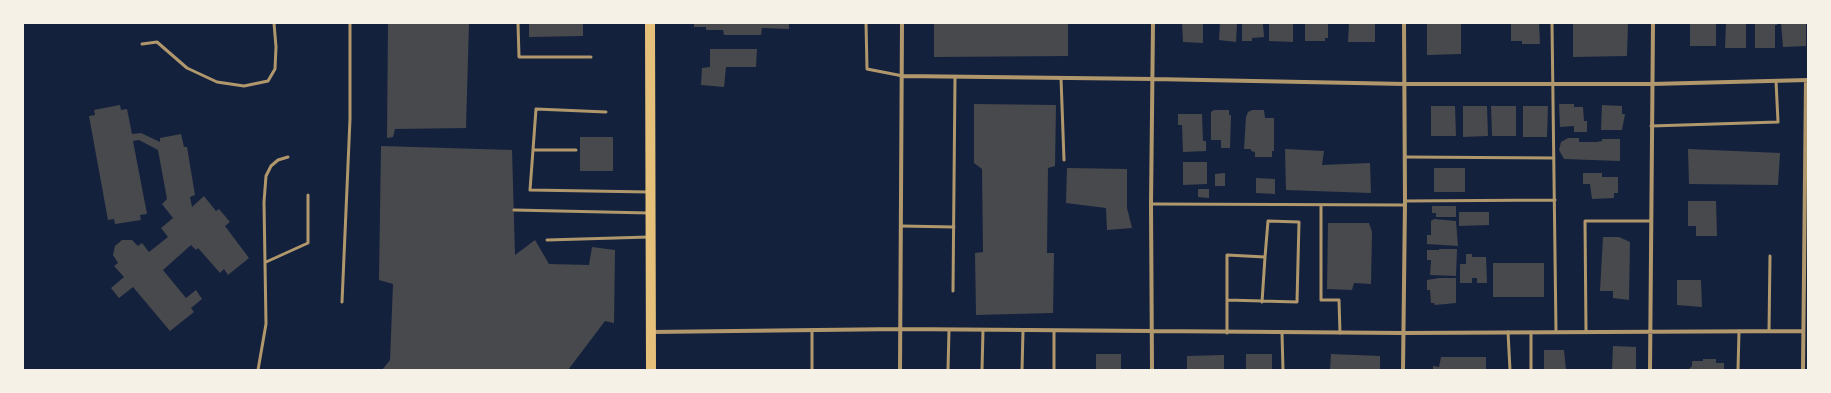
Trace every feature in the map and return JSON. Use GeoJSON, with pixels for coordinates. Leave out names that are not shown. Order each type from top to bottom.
{"type":"FeatureCollection","features":[{"type":"Feature","properties":{"kind":"main road"},"geometry":{"type":"LineString","coordinates":[[650,23],[651,370]]}},
{"type":"Feature","properties":{"kind":"street"},"geometry":{"type":"LineString","coordinates":[[900,370],[902,23]]}},
{"type":"Feature","properties":{"kind":"street"},"geometry":{"type":"LineString","coordinates":[[1152,370],[1151,204],[1153,23]]}},
{"type":"Feature","properties":{"kind":"street"},"geometry":{"type":"LineString","coordinates":[[1403,370],[1405,203],[1404,23]]}},
{"type":"Feature","properties":{"kind":"street"},"geometry":{"type":"LineString","coordinates":[[1650,370],[1649,331],[1653,23]]}},
{"type":"Feature","properties":{"kind":"street"},"geometry":{"type":"LineString","coordinates":[[902,76],[1405,84],[1652,84],[1807,80],[1803,370]]}},
{"type":"Feature","properties":{"kind":"street"},"geometry":{"type":"LineString","coordinates":[[651,332],[812,330],[1282,333],[1803,331]]}},
{"type":"Feature","properties":{"kind":"lane"},"geometry":{"type":"LineString","coordinates":[[142,44],[157,42],[187,68],[217,82],[244,86],[268,81],[275,69],[276,47],[274,23]]}},
{"type":"Feature","properties":{"kind":"lane"},"geometry":{"type":"LineString","coordinates":[[342,302],[350,119],[350,23]]}},
{"type":"Feature","properties":{"kind":"lane"},"geometry":{"type":"LineString","coordinates":[[518,23],[519,57],[590,57]]}},
{"type":"Feature","properties":{"kind":"lane"},"geometry":{"type":"LineString","coordinates":[[866,23],[867,69],[902,76]]}},
{"type":"Feature","properties":{"kind":"lane"},"geometry":{"type":"LineString","coordinates":[[1552,23],[1556,332]]}},
{"type":"Feature","properties":{"kind":"lane"},"geometry":{"type":"LineString","coordinates":[[953,291],[955,77]]}},
{"type":"Feature","properties":{"kind":"lane"},"geometry":{"type":"LineString","coordinates":[[1060,78],[1064,160]]}},
{"type":"Feature","properties":{"kind":"lane"},"geometry":{"type":"LineString","coordinates":[[1652,126],[1778,122],[1776,81]]}},
{"type":"Feature","properties":{"kind":"lane"},"geometry":{"type":"LineString","coordinates":[[606,112],[536,109],[530,190],[651,192]]}},
{"type":"Feature","properties":{"kind":"lane"},"geometry":{"type":"LineString","coordinates":[[533,150],[576,150]]}},
{"type":"Feature","properties":{"kind":"lane"},"geometry":{"type":"LineString","coordinates":[[258,370],[266,324],[264,202],[266,176],[271,166],[278,160],[288,157]]}},
{"type":"Feature","properties":{"kind":"lane"},"geometry":{"type":"LineString","coordinates":[[1405,158],[1554,158]]}},
{"type":"Feature","properties":{"kind":"lane"},"geometry":{"type":"LineString","coordinates":[[266,262],[308,243],[308,195]]}},
{"type":"Feature","properties":{"kind":"lane"},"geometry":{"type":"LineString","coordinates":[[1151,204],[1321,205],[1555,200]]}},
{"type":"Feature","properties":{"kind":"lane"},"geometry":{"type":"LineString","coordinates":[[1321,205],[1321,300],[1339,300],[1340,333]]}},
{"type":"Feature","properties":{"kind":"lane"},"geometry":{"type":"LineString","coordinates":[[514,210],[651,213]]}},
{"type":"Feature","properties":{"kind":"lane"},"geometry":{"type":"LineString","coordinates":[[1586,332],[1585,220],[1651,221]]}},
{"type":"Feature","properties":{"kind":"lane"},"geometry":{"type":"LineString","coordinates":[[1227,300],[1262,302],[1297,302],[1299,222],[1268,221],[1262,302]]}},
{"type":"Feature","properties":{"kind":"lane"},"geometry":{"type":"LineString","coordinates":[[901,226],[954,227]]}},
{"type":"Feature","properties":{"kind":"lane"},"geometry":{"type":"LineString","coordinates":[[547,240],[651,237]]}},
{"type":"Feature","properties":{"kind":"lane"},"geometry":{"type":"LineString","coordinates":[[1227,332],[1227,255],[1265,257]]}},
{"type":"Feature","properties":{"kind":"lane"},"geometry":{"type":"LineString","coordinates":[[1769,331],[1770,256]]}},
{"type":"Feature","properties":{"kind":"lane"},"geometry":{"type":"LineString","coordinates":[[812,330],[812,370]]}},
{"type":"Feature","properties":{"kind":"lane"},"geometry":{"type":"LineString","coordinates":[[948,370],[949,330]]}},
{"type":"Feature","properties":{"kind":"lane"},"geometry":{"type":"LineString","coordinates":[[982,370],[983,330]]}},
{"type":"Feature","properties":{"kind":"lane"},"geometry":{"type":"LineString","coordinates":[[1022,370],[1023,331]]}},
{"type":"Feature","properties":{"kind":"lane"},"geometry":{"type":"LineString","coordinates":[[1054,331],[1054,370]]}},
{"type":"Feature","properties":{"kind":"lane"},"geometry":{"type":"LineString","coordinates":[[1738,370],[1739,331]]}},
{"type":"Feature","properties":{"kind":"lane"},"geometry":{"type":"LineString","coordinates":[[1508,332],[1510,370]]}},
{"type":"Feature","properties":{"kind":"lane"},"geometry":{"type":"LineString","coordinates":[[1531,332],[1531,370]]}},
{"type":"Feature","properties":{"kind":"lane"},"geometry":{"type":"LineString","coordinates":[[1282,333],[1283,370]]}},
{"type":"Feature","properties":{"kind":"building"},"geometry":{"type":"Polygon","coordinates":[[[388,23],[469,23],[466,128],[395,129],[393,137],[387,138],[388,23]]]}},
{"type":"Feature","properties":{"kind":"building"},"geometry":{"type":"Polygon","coordinates":[[[529,23],[583,23],[583,36],[529,37],[529,23]]]}},
{"type":"Feature","properties":{"kind":"building"},"geometry":{"type":"Polygon","coordinates":[[[694,23],[789,23],[789,29],[762,28],[761,35],[724,35],[723,30],[706,30],[706,27],[694,27],[694,23]]]}},
{"type":"Feature","properties":{"kind":"building"},"geometry":{"type":"Polygon","coordinates":[[[934,23],[1068,23],[1068,56],[934,57],[934,23]]]}},
{"type":"Feature","properties":{"kind":"building"},"geometry":{"type":"Polygon","coordinates":[[[1182,23],[1203,23],[1203,43],[1183,42],[1182,23]]]}},
{"type":"Feature","properties":{"kind":"building"},"geometry":{"type":"Polygon","coordinates":[[[1220,23],[1237,24],[1236,42],[1219,40],[1220,23]]]}},
{"type":"Feature","properties":{"kind":"building"},"geometry":{"type":"Polygon","coordinates":[[[1242,23],[1263,24],[1264,37],[1252,38],[1252,41],[1242,41],[1242,23]]]}},
{"type":"Feature","properties":{"kind":"building"},"geometry":{"type":"Polygon","coordinates":[[[1269,23],[1293,23],[1293,42],[1269,41],[1269,23]]]}},
{"type":"Feature","properties":{"kind":"building"},"geometry":{"type":"Polygon","coordinates":[[[1328,23],[1328,38],[1325,38],[1325,41],[1305,41],[1305,24],[1328,23]]]}},
{"type":"Feature","properties":{"kind":"building"},"geometry":{"type":"Polygon","coordinates":[[[1349,23],[1375,23],[1375,42],[1348,42],[1349,23]]]}},
{"type":"Feature","properties":{"kind":"building"},"geometry":{"type":"Polygon","coordinates":[[[1427,23],[1461,23],[1461,54],[1427,55],[1427,23]]]}},
{"type":"Feature","properties":{"kind":"building"},"geometry":{"type":"Polygon","coordinates":[[[1511,23],[1539,23],[1540,44],[1522,44],[1522,41],[1511,41],[1511,23]]]}},
{"type":"Feature","properties":{"kind":"building"},"geometry":{"type":"Polygon","coordinates":[[[1573,23],[1628,23],[1627,56],[1573,57],[1573,23]]]}},
{"type":"Feature","properties":{"kind":"building"},"geometry":{"type":"Polygon","coordinates":[[[1690,23],[1716,23],[1716,46],[1690,46],[1690,23]]]}},
{"type":"Feature","properties":{"kind":"building"},"geometry":{"type":"Polygon","coordinates":[[[1726,23],[1746,23],[1746,48],[1725,48],[1726,23]]]}},
{"type":"Feature","properties":{"kind":"building"},"geometry":{"type":"Polygon","coordinates":[[[1755,23],[1777,23],[1777,25],[1775,25],[1775,48],[1755,48],[1755,23]]]}},
{"type":"Feature","properties":{"kind":"building"},"geometry":{"type":"Polygon","coordinates":[[[1781,23],[1806,23],[1806,46],[1783,47],[1781,23]]]}},
{"type":"Feature","properties":{"kind":"building"},"geometry":{"type":"Polygon","coordinates":[[[710,49],[757,49],[756,67],[726,67],[724,87],[701,85],[702,68],[710,67],[710,49]]]}},
{"type":"Feature","properties":{"kind":"building"},"geometry":{"type":"Polygon","coordinates":[[[974,104],[1056,105],[1055,166],[1048,168],[1047,253],[1054,253],[1053,313],[976,315],[975,253],[983,252],[982,169],[974,163],[974,104]]]}},
{"type":"Feature","properties":{"kind":"building"},"geometry":{"type":"Polygon","coordinates":[[[1559,104],[1574,104],[1574,107],[1583,107],[1584,121],[1587,121],[1587,132],[1574,132],[1574,126],[1560,127],[1559,104]]]}},
{"type":"Feature","properties":{"kind":"building"},"geometry":{"type":"Polygon","coordinates":[[[120,105],[121,110],[127,109],[132,134],[141,133],[160,142],[160,138],[181,134],[184,147],[187,147],[195,195],[190,197],[192,207],[204,196],[216,211],[219,209],[230,222],[225,226],[249,258],[228,275],[224,269],[220,273],[198,248],[196,250],[191,245],[163,270],[186,298],[196,290],[202,299],[191,308],[194,312],[170,331],[133,287],[119,298],[111,288],[124,277],[114,266],[118,263],[113,255],[115,246],[122,240],[132,240],[138,246],[142,243],[149,252],[168,237],[161,228],[173,218],[162,204],[167,199],[158,150],[139,140],[133,141],[147,214],[140,215],[141,220],[115,224],[114,219],[108,220],[89,116],[95,115],[94,110],[120,105]]]}},
{"type":"Feature","properties":{"kind":"building"},"geometry":{"type":"Polygon","coordinates":[[[1602,105],[1622,106],[1622,114],[1625,114],[1622,130],[1601,130],[1602,105]]]}},
{"type":"Feature","properties":{"kind":"building"},"geometry":{"type":"Polygon","coordinates":[[[1431,106],[1455,106],[1456,136],[1431,136],[1431,106]]]}},
{"type":"Feature","properties":{"kind":"building"},"geometry":{"type":"Polygon","coordinates":[[[1463,106],[1487,106],[1488,136],[1463,137],[1463,106]]]}},
{"type":"Feature","properties":{"kind":"building"},"geometry":{"type":"Polygon","coordinates":[[[1491,106],[1516,106],[1516,136],[1492,136],[1491,106]]]}},
{"type":"Feature","properties":{"kind":"building"},"geometry":{"type":"Polygon","coordinates":[[[1523,106],[1548,106],[1547,137],[1523,137],[1523,106]]]}},
{"type":"Feature","properties":{"kind":"building"},"geometry":{"type":"Polygon","coordinates":[[[1214,110],[1229,110],[1229,115],[1231,115],[1230,148],[1221,148],[1221,140],[1211,140],[1211,112],[1214,110]]]}},
{"type":"Feature","properties":{"kind":"building"},"geometry":{"type":"Polygon","coordinates":[[[1252,110],[1264,110],[1265,118],[1274,118],[1274,151],[1272,151],[1272,157],[1255,157],[1255,152],[1251,151],[1251,149],[1244,149],[1246,117],[1248,112],[1252,110]]]}},
{"type":"Feature","properties":{"kind":"building"},"geometry":{"type":"Polygon","coordinates":[[[1178,114],[1202,114],[1203,141],[1206,141],[1206,151],[1183,152],[1182,125],[1178,125],[1178,114]]]}},
{"type":"Feature","properties":{"kind":"building"},"geometry":{"type":"Polygon","coordinates":[[[580,137],[613,137],[613,171],[580,171],[580,137]]]}},
{"type":"Feature","properties":{"kind":"building"},"geometry":{"type":"Polygon","coordinates":[[[1568,138],[1579,138],[1579,142],[1597,142],[1602,141],[1602,139],[1620,139],[1620,161],[1564,159],[1559,150],[1561,142],[1568,138]]]}},
{"type":"Feature","properties":{"kind":"building"},"geometry":{"type":"Polygon","coordinates":[[[381,146],[512,150],[515,255],[535,240],[549,264],[589,265],[592,247],[615,250],[614,323],[605,321],[568,370],[382,370],[390,360],[393,284],[379,280],[381,146]]]}},
{"type":"Feature","properties":{"kind":"building"},"geometry":{"type":"Polygon","coordinates":[[[1285,149],[1324,151],[1322,165],[1370,163],[1371,193],[1286,190],[1285,149]]]}},
{"type":"Feature","properties":{"kind":"building"},"geometry":{"type":"Polygon","coordinates":[[[1688,149],[1780,153],[1778,185],[1689,184],[1688,149]]]}},
{"type":"Feature","properties":{"kind":"building"},"geometry":{"type":"Polygon","coordinates":[[[1183,162],[1207,162],[1207,184],[1183,185],[1183,162]]]}},
{"type":"Feature","properties":{"kind":"building"},"geometry":{"type":"Polygon","coordinates":[[[1067,168],[1127,169],[1127,208],[1132,228],[1107,230],[1106,208],[1066,203],[1067,168]]]}},
{"type":"Feature","properties":{"kind":"building"},"geometry":{"type":"Polygon","coordinates":[[[1434,168],[1465,168],[1465,192],[1434,192],[1434,168]]]}},
{"type":"Feature","properties":{"kind":"building"},"geometry":{"type":"Polygon","coordinates":[[[1225,173],[1225,186],[1215,186],[1215,174],[1225,173]]]}},
{"type":"Feature","properties":{"kind":"building"},"geometry":{"type":"Polygon","coordinates":[[[1583,173],[1602,173],[1602,177],[1618,177],[1618,193],[1614,193],[1614,198],[1592,199],[1590,184],[1583,184],[1583,173]]]}},
{"type":"Feature","properties":{"kind":"building"},"geometry":{"type":"Polygon","coordinates":[[[1256,178],[1275,179],[1275,194],[1256,193],[1256,178]]]}},
{"type":"Feature","properties":{"kind":"building"},"geometry":{"type":"Polygon","coordinates":[[[1198,189],[1209,189],[1209,198],[1198,197],[1198,189]]]}},
{"type":"Feature","properties":{"kind":"building"},"geometry":{"type":"Polygon","coordinates":[[[1688,201],[1716,201],[1717,236],[1696,236],[1696,226],[1688,226],[1688,201]]]}},
{"type":"Feature","properties":{"kind":"building"},"geometry":{"type":"Polygon","coordinates":[[[1432,206],[1456,206],[1456,217],[1436,217],[1436,213],[1432,213],[1432,206]]]}},
{"type":"Feature","properties":{"kind":"building"},"geometry":{"type":"Polygon","coordinates":[[[1459,212],[1489,212],[1489,225],[1459,226],[1459,212]]]}},
{"type":"Feature","properties":{"kind":"building"},"geometry":{"type":"Polygon","coordinates":[[[1434,219],[1456,221],[1458,246],[1427,244],[1427,235],[1431,235],[1431,221],[1434,219]]]}},
{"type":"Feature","properties":{"kind":"building"},"geometry":{"type":"Polygon","coordinates":[[[1328,223],[1369,223],[1372,232],[1371,284],[1354,283],[1352,290],[1327,289],[1328,223]]]}},
{"type":"Feature","properties":{"kind":"building"},"geometry":{"type":"Polygon","coordinates":[[[1603,237],[1619,237],[1630,242],[1629,300],[1613,298],[1613,291],[1600,291],[1603,237]]]}},
{"type":"Feature","properties":{"kind":"building"},"geometry":{"type":"Polygon","coordinates":[[[1457,249],[1456,276],[1430,275],[1431,260],[1427,260],[1427,250],[1457,249]]]}},
{"type":"Feature","properties":{"kind":"building"},"geometry":{"type":"Polygon","coordinates":[[[1466,254],[1472,254],[1472,257],[1486,257],[1487,283],[1477,283],[1477,278],[1472,278],[1472,283],[1460,283],[1460,264],[1466,264],[1466,254]]]}},
{"type":"Feature","properties":{"kind":"building"},"geometry":{"type":"Polygon","coordinates":[[[1493,263],[1544,263],[1544,297],[1493,297],[1493,263]]]}},
{"type":"Feature","properties":{"kind":"building"},"geometry":{"type":"Polygon","coordinates":[[[1456,278],[1456,303],[1435,305],[1434,303],[1431,303],[1430,290],[1427,290],[1427,280],[1456,278]]]}},
{"type":"Feature","properties":{"kind":"building"},"geometry":{"type":"Polygon","coordinates":[[[1677,280],[1701,280],[1702,307],[1677,305],[1677,280]]]}},
{"type":"Feature","properties":{"kind":"building"},"geometry":{"type":"Polygon","coordinates":[[[1613,346],[1636,347],[1636,370],[1612,370],[1613,346]]]}},
{"type":"Feature","properties":{"kind":"building"},"geometry":{"type":"Polygon","coordinates":[[[1544,350],[1564,350],[1566,370],[1544,370],[1544,350]]]}},
{"type":"Feature","properties":{"kind":"building"},"geometry":{"type":"Polygon","coordinates":[[[1096,354],[1121,354],[1121,370],[1096,370],[1096,354]]]}},
{"type":"Feature","properties":{"kind":"building"},"geometry":{"type":"Polygon","coordinates":[[[1246,354],[1272,354],[1272,370],[1246,370],[1246,354]]]}},
{"type":"Feature","properties":{"kind":"building"},"geometry":{"type":"Polygon","coordinates":[[[1331,354],[1380,356],[1380,370],[1330,370],[1331,354]]]}},
{"type":"Feature","properties":{"kind":"building"},"geometry":{"type":"Polygon","coordinates":[[[1224,355],[1224,370],[1187,370],[1187,356],[1224,355]]]}},
{"type":"Feature","properties":{"kind":"building"},"geometry":{"type":"Polygon","coordinates":[[[1441,357],[1486,357],[1486,370],[1433,370],[1433,366],[1439,367],[1441,357]]]}},
{"type":"Feature","properties":{"kind":"building"},"geometry":{"type":"Polygon","coordinates":[[[1703,359],[1716,359],[1716,363],[1724,363],[1724,370],[1688,370],[1692,366],[1692,361],[1703,361],[1703,359]]]}}]}
